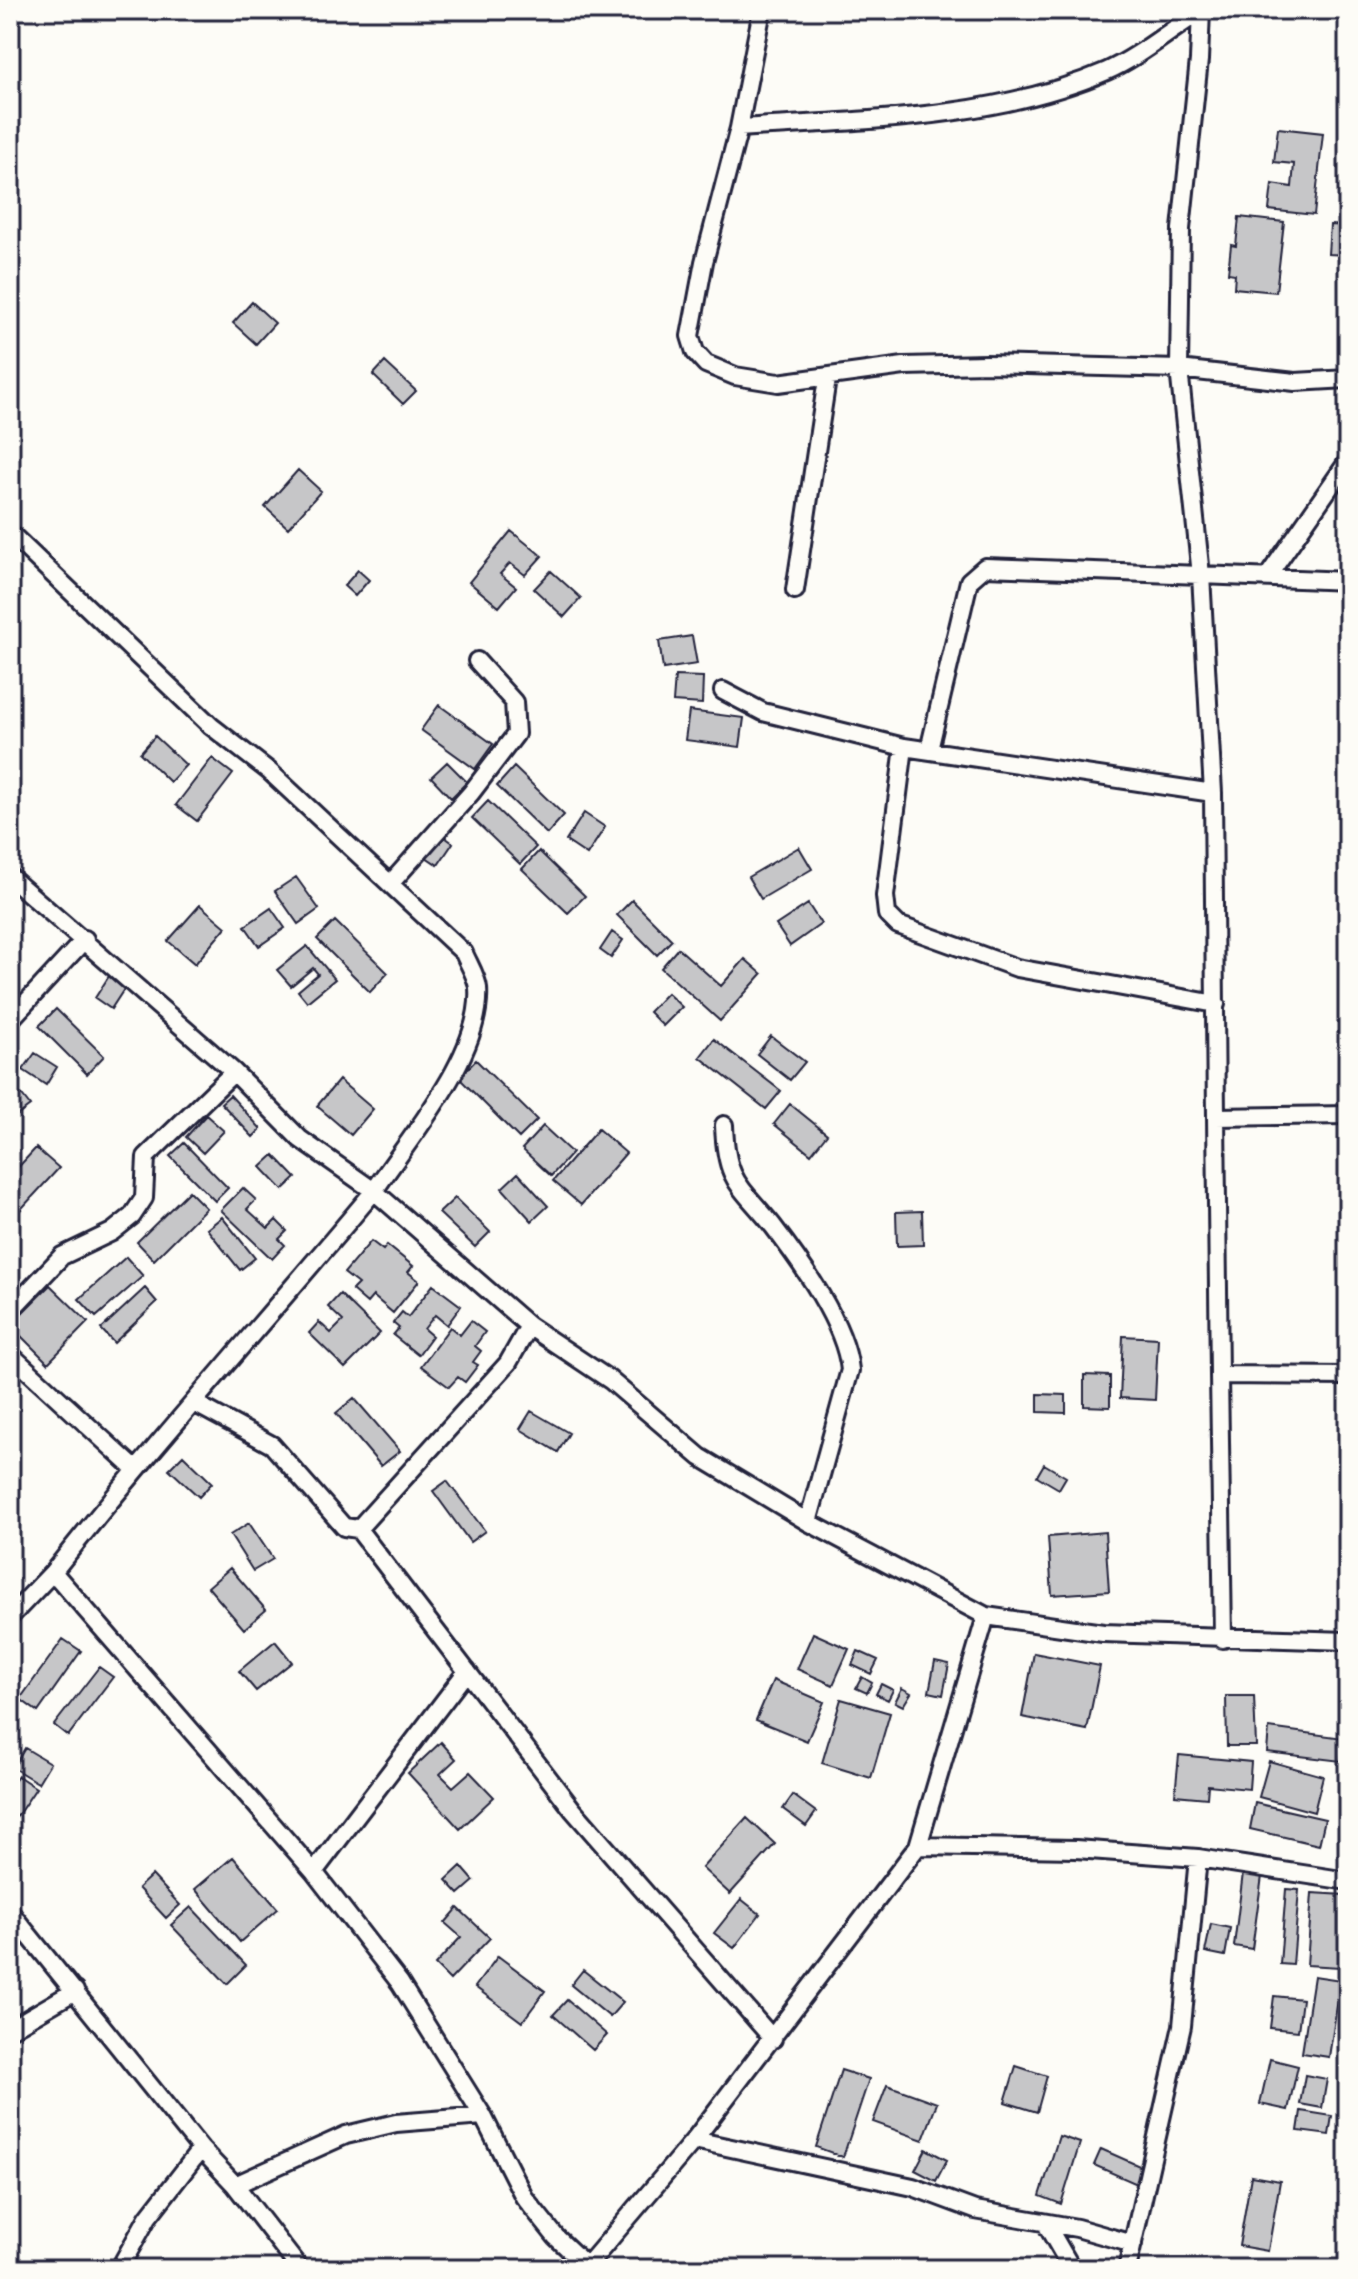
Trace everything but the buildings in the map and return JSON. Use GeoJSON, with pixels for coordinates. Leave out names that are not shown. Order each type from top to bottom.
{"type":"FeatureCollection","features":[{"type":"Feature","properties":{"kind":"street"},"geometry":{"type":"LineString","coordinates":[[762,10],[739,128],[704,262],[690,336],[695,352],[706,364],[735,376],[778,383],[918,366],[1179,369],[1295,382],[1348,379]]}},
{"type":"Feature","properties":{"kind":"street"},"geometry":{"type":"LineString","coordinates":[[739,128],[911,117],[1071,86],[1112,69],[1200,11]]}},
{"type":"Feature","properties":{"kind":"street"},"geometry":{"type":"LineString","coordinates":[[1200,11],[1199,60],[1181,229],[1179,369],[1201,575],[1213,793],[1223,1639]]}},
{"type":"Feature","properties":{"kind":"street"},"geometry":{"type":"LineString","coordinates":[[795,590],[827,379]]}},
{"type":"Feature","properties":{"kind":"street"},"geometry":{"type":"LineString","coordinates":[[1268,576],[1348,461]]}},
{"type":"Feature","properties":{"kind":"street"},"geometry":{"type":"LineString","coordinates":[[10,533],[211,726],[269,771],[464,953],[478,987],[472,1031],[456,1068],[374,1191],[196,1404],[135,1469],[53,1572],[10,1617]]}},
{"type":"Feature","properties":{"kind":"street"},"geometry":{"type":"LineString","coordinates":[[929,750],[969,581],[974,573],[985,567],[1348,581]]}},
{"type":"Feature","properties":{"kind":"street"},"geometry":{"type":"LineString","coordinates":[[390,884],[471,793],[516,734],[514,702],[477,661]]}},
{"type":"Feature","properties":{"kind":"street"},"geometry":{"type":"LineString","coordinates":[[723,691],[763,712],[904,747],[1213,793]]}},
{"type":"Feature","properties":{"kind":"street"},"geometry":{"type":"LineString","coordinates":[[904,747],[885,896],[887,914],[898,925],[1017,968],[1216,1004]]}},
{"type":"Feature","properties":{"kind":"street"},"geometry":{"type":"LineString","coordinates":[[10,877],[85,939],[234,1072],[300,1139],[374,1191],[529,1326],[610,1380],[700,1457],[808,1522],[986,1616],[1103,1633],[1348,1641]]}},
{"type":"Feature","properties":{"kind":"street"},"geometry":{"type":"LineString","coordinates":[[10,1020],[85,939]]}},
{"type":"Feature","properties":{"kind":"street"},"geometry":{"type":"LineString","coordinates":[[10,1311],[62,1256],[112,1232],[132,1216],[144,1198],[146,1157],[234,1072]]}},
{"type":"Feature","properties":{"kind":"street"},"geometry":{"type":"LineString","coordinates":[[1216,1117],[1348,1115]]}},
{"type":"Feature","properties":{"kind":"street"},"geometry":{"type":"LineString","coordinates":[[724,1125],[725,1153],[736,1183],[771,1224],[847,1346],[850,1370],[808,1522]]}},
{"type":"Feature","properties":{"kind":"street"},"geometry":{"type":"LineString","coordinates":[[358,1529],[508,1363],[529,1326]]}},
{"type":"Feature","properties":{"kind":"street"},"geometry":{"type":"LineString","coordinates":[[10,1354],[135,1469]]}},
{"type":"Feature","properties":{"kind":"street"},"geometry":{"type":"LineString","coordinates":[[1219,1375],[1348,1376]]}},
{"type":"Feature","properties":{"kind":"street"},"geometry":{"type":"LineString","coordinates":[[196,1404],[272,1445],[344,1527],[358,1529],[573,1810],[773,2039]]}},
{"type":"Feature","properties":{"kind":"street"},"geometry":{"type":"LineString","coordinates":[[53,1572],[314,1872],[400,1983],[483,2116],[524,2197],[556,2237],[589,2268],[773,2039],[918,1846],[986,1616]]}},
{"type":"Feature","properties":{"kind":"street"},"geometry":{"type":"LineString","coordinates":[[314,1872],[467,1671]]}},
{"type":"Feature","properties":{"kind":"street"},"geometry":{"type":"LineString","coordinates":[[918,1846],[1076,1849],[1198,1858],[1348,1881]]}},
{"type":"Feature","properties":{"kind":"street"},"geometry":{"type":"LineString","coordinates":[[1127,2269],[1182,2026],[1198,1858]]}},
{"type":"Feature","properties":{"kind":"street"},"geometry":{"type":"LineString","coordinates":[[10,1912],[201,2149],[235,2185],[300,2269]]}},
{"type":"Feature","properties":{"kind":"street"},"geometry":{"type":"LineString","coordinates":[[10,2029],[75,1991]]}},
{"type":"Feature","properties":{"kind":"street"},"geometry":{"type":"LineString","coordinates":[[235,2185],[346,2135],[396,2123],[483,2116]]}},
{"type":"Feature","properties":{"kind":"street"},"geometry":{"type":"LineString","coordinates":[[694,2140],[913,2187],[975,2210],[1077,2228],[1133,2244]]}},
{"type":"Feature","properties":{"kind":"street"},"geometry":{"type":"LineString","coordinates":[[119,2269],[148,2217],[201,2149]]}},
{"type":"Feature","properties":{"kind":"street"},"geometry":{"type":"LineString","coordinates":[[1046,2224],[1072,2269]]}}]}
